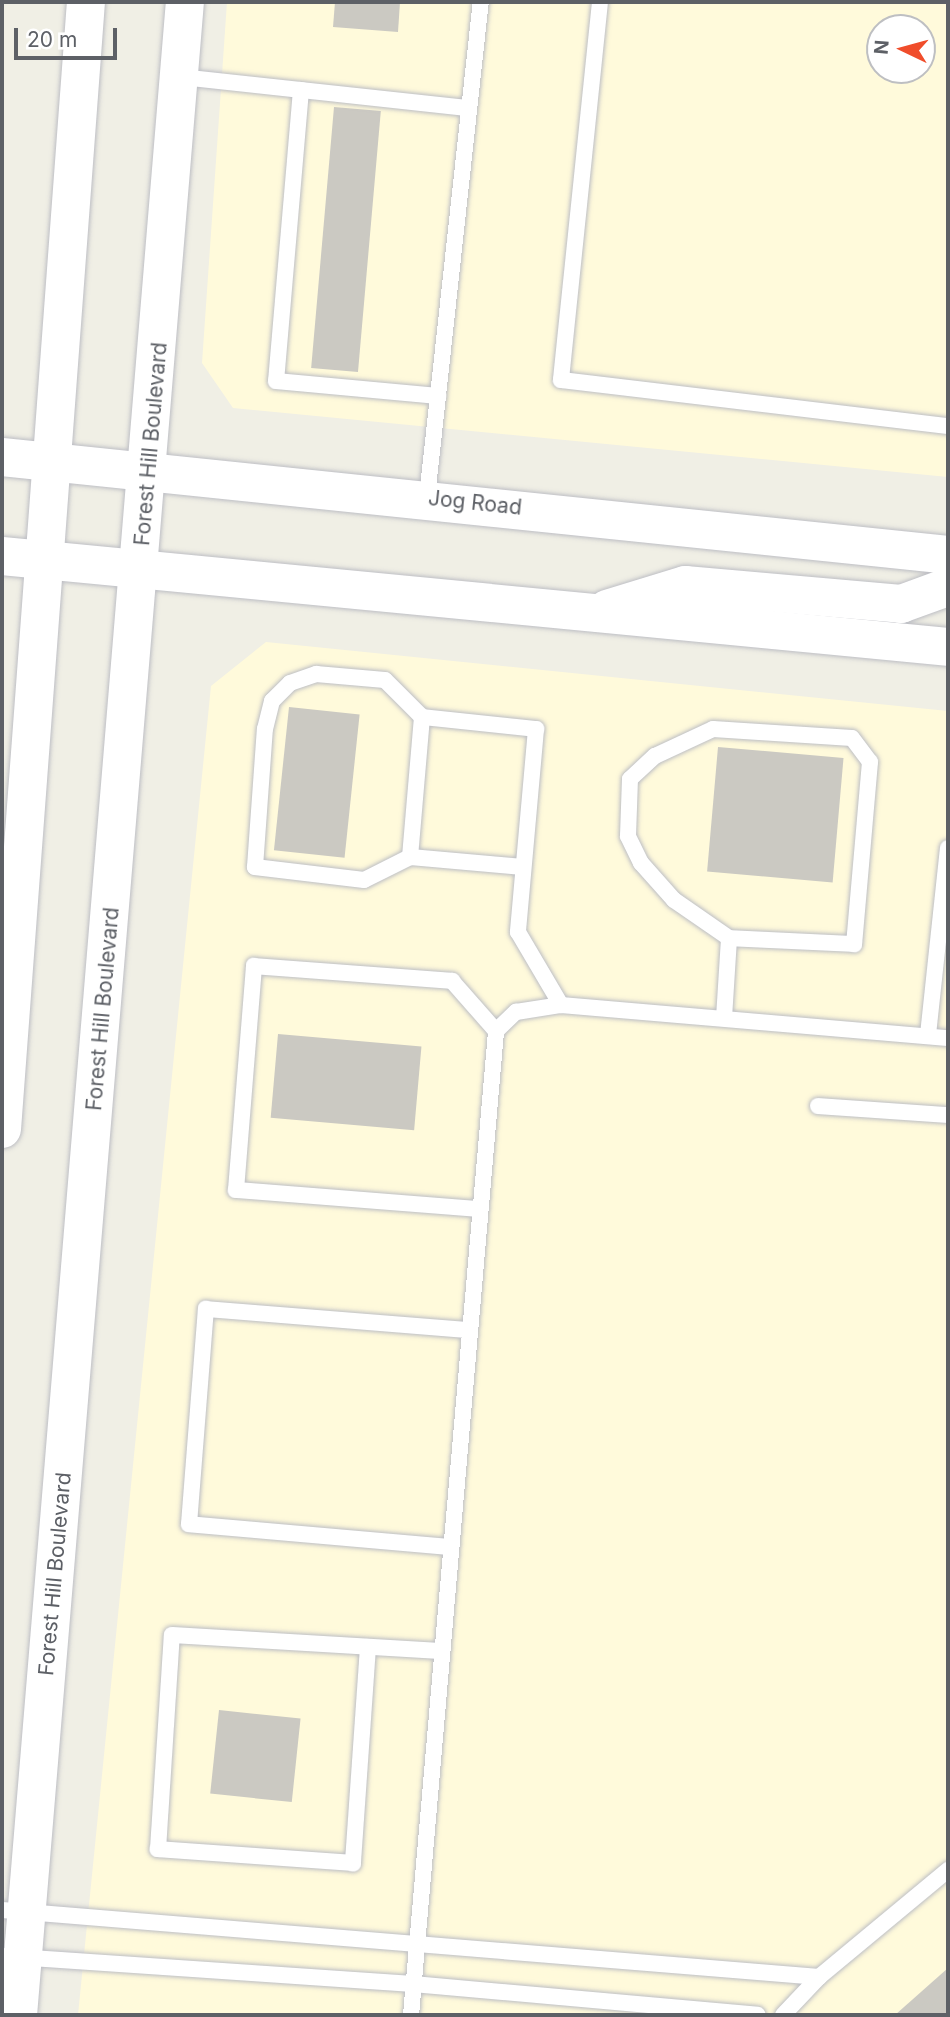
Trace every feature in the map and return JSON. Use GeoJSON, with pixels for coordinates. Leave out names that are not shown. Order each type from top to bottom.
{"type":"FeatureCollection","features":[{"type":"Feature","properties":{"kind":"main road"},"geometry":{"type":"LineString","coordinates":[[2,1129],[7,979],[41,560],[52,462],[86,2]]}},
{"type":"Feature","properties":{"kind":"main road","name":"Forest Hill Boulevard"},"geometry":{"type":"LineString","coordinates":[[18,2015],[12,1956],[14,1911],[150,471],[185,2]]}},
{"type":"Feature","properties":{"kind":"main road","name":"Jog Road"},"geometry":{"type":"LineString","coordinates":[[2,457],[427,497],[948,555]]}},
{"type":"Feature","properties":{"kind":"main road"},"geometry":{"type":"LineString","coordinates":[[2,556],[589,615],[948,647]]}},
{"type":"Feature","properties":{"kind":"main road"},"geometry":{"type":"LineString","coordinates":[[589,615],[685,585],[901,604],[948,587]]}},
{"type":"Feature","properties":{"kind":"lane"},"geometry":{"type":"LineString","coordinates":[[427,497],[481,2]]}},
{"type":"Feature","properties":{"kind":"lane"},"geometry":{"type":"LineString","coordinates":[[600,2],[561,380],[948,426]]}},
{"type":"Feature","properties":{"kind":"lane"},"geometry":{"type":"LineString","coordinates":[[181,77],[468,108]]}},
{"type":"Feature","properties":{"kind":"lane"},"geometry":{"type":"LineString","coordinates":[[301,89],[276,382],[438,396]]}},
{"type":"Feature","properties":{"kind":"lane"},"geometry":{"type":"LineString","coordinates":[[523,867],[410,857],[364,880],[255,867],[265,729],[272,701],[290,683],[316,674],[385,680],[422,717],[536,729],[517,932],[561,1005]]}},
{"type":"Feature","properties":{"kind":"lane"},"geometry":{"type":"LineString","coordinates":[[410,857],[422,717]]}},
{"type":"Feature","properties":{"kind":"lane"},"geometry":{"type":"LineString","coordinates":[[713,729],[852,738],[870,762],[854,944],[729,938],[674,900],[641,863],[628,836],[630,779],[655,756],[713,729]]}},
{"type":"Feature","properties":{"kind":"lane"},"geometry":{"type":"LineString","coordinates":[[928,1035],[948,848]]}},
{"type":"Feature","properties":{"kind":"lane"},"geometry":{"type":"LineString","coordinates":[[724,1018],[729,938]]}},
{"type":"Feature","properties":{"kind":"lane"},"geometry":{"type":"LineString","coordinates":[[478,1209],[236,1190],[254,966],[452,981],[496,1031]]}},
{"type":"Feature","properties":{"kind":"lane"},"geometry":{"type":"LineString","coordinates":[[411,2015],[478,1209],[496,1031],[516,1012],[561,1005],[948,1038]]}},
{"type":"Feature","properties":{"kind":"lane"},"geometry":{"type":"LineString","coordinates":[[818,1107],[948,1115]]}},
{"type":"Feature","properties":{"kind":"lane"},"geometry":{"type":"LineString","coordinates":[[450,1547],[189,1524],[206,1309],[468,1329]]}},
{"type":"Feature","properties":{"kind":"lane"},"geometry":{"type":"LineString","coordinates":[[368,1647],[353,1863],[158,1849],[172,1635],[441,1651]]}},
{"type":"Feature","properties":{"kind":"lane"},"geometry":{"type":"LineString","coordinates":[[783,2015],[819,1977],[948,1870]]}},
{"type":"Feature","properties":{"kind":"lane"},"geometry":{"type":"LineString","coordinates":[[14,1911],[416,1947],[819,1977]]}},
{"type":"Feature","properties":{"kind":"lane"},"geometry":{"type":"LineString","coordinates":[[12,1956],[413,1984],[758,2015]]}},
{"type":"Feature","properties":{"kind":"shaded area"},"geometry":{"type":"Polygon","coordinates":[[[227,2],[948,2],[948,477],[233,408],[202,363],[227,2]]]}},
{"type":"Feature","properties":{"kind":"shaded area"},"geometry":{"type":"Polygon","coordinates":[[[266,642],[948,711],[948,2015],[78,2015],[211,686],[266,642]]]}},
{"type":"Feature","properties":{"kind":"building"},"geometry":{"type":"Polygon","coordinates":[[[335,2],[400,2],[398,32],[333,27],[335,2]]]}},
{"type":"Feature","properties":{"kind":"building"},"geometry":{"type":"Polygon","coordinates":[[[334,107],[381,111],[358,372],[311,368],[334,107]]]}},
{"type":"Feature","properties":{"kind":"building"},"geometry":{"type":"Polygon","coordinates":[[[289,707],[360,714],[345,858],[274,850],[289,707]]]}},
{"type":"Feature","properties":{"kind":"building"},"geometry":{"type":"Polygon","coordinates":[[[718,747],[844,758],[833,883],[707,872],[718,747]]]}},
{"type":"Feature","properties":{"kind":"building"},"geometry":{"type":"Polygon","coordinates":[[[278,1034],[421,1047],[414,1130],[271,1118],[278,1034]]]}},
{"type":"Feature","properties":{"kind":"building"},"geometry":{"type":"Polygon","coordinates":[[[219,1710],[301,1719],[292,1802],[210,1794],[219,1710]]]}},
{"type":"Feature","properties":{"kind":"building"},"geometry":{"type":"Polygon","coordinates":[[[948,1968],[948,2015],[895,2015],[948,1968]]]}}]}
